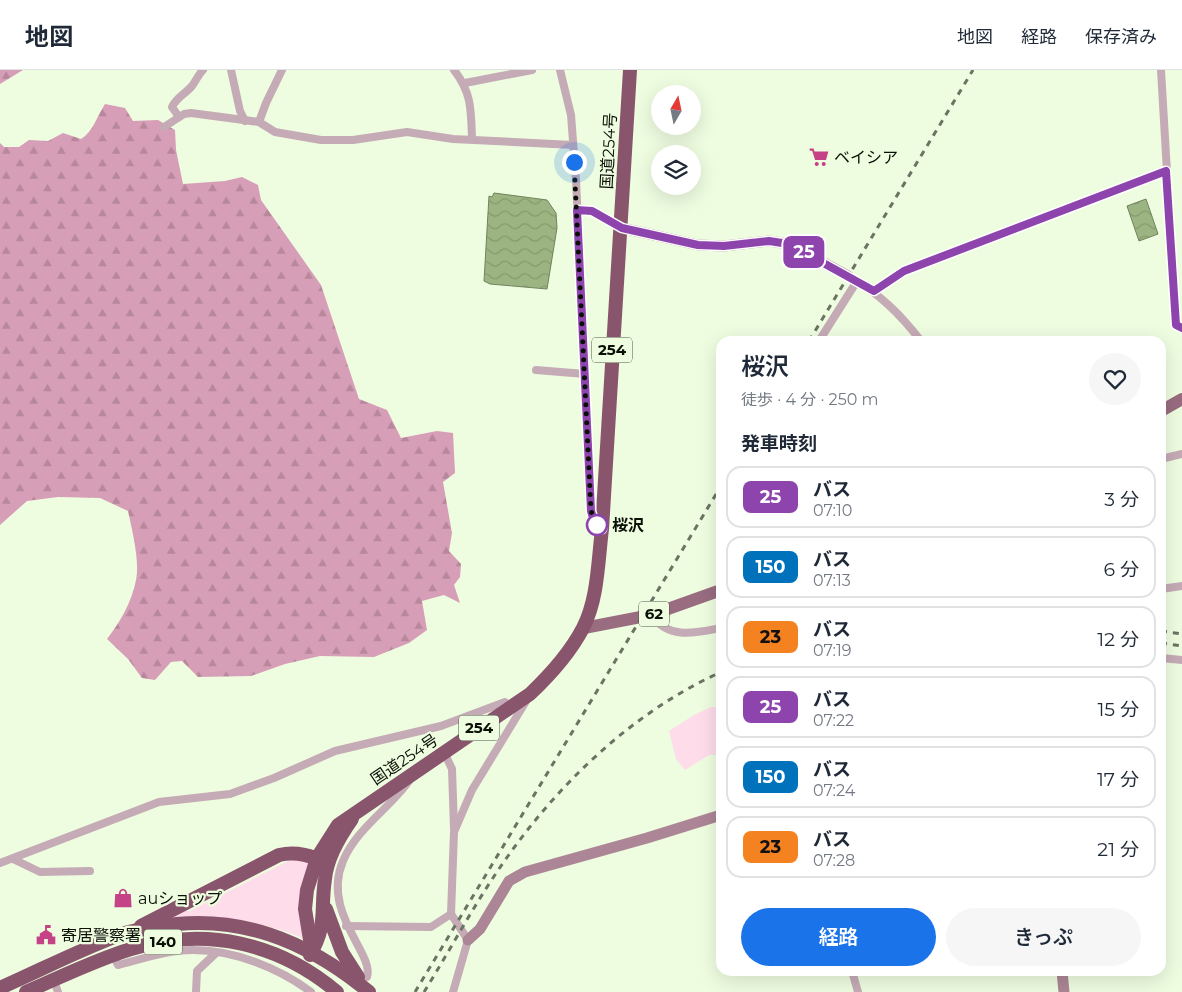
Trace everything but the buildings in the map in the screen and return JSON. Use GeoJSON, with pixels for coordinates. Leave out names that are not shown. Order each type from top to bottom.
{"type":"FeatureCollection","features":[{"type":"Feature","properties":{"kind":"highway","name":"国道254号"},"geometry":{"type":"LineString","coordinates":[[312,952],[305,909],[312,871],[322,860],[338,825],[530,694],[553,672],[584,628],[596,586],[602,529],[608,407],[622,228],[630,70]]}},
{"type":"Feature","properties":{"kind":"highway"},"geometry":{"type":"LineString","coordinates":[[126,933],[279,855],[291,852],[322,860]]}},
{"type":"Feature","properties":{"kind":"highway","name":"国道254号"},"geometry":{"type":"LineString","coordinates":[[304,967],[321,931],[325,906],[322,860]]}},
{"type":"Feature","properties":{"kind":"highway"},"geometry":{"type":"LineString","coordinates":[[325,906],[342,952],[369,992]]}},
{"type":"Feature","properties":{"kind":"highway","name":"140"},"geometry":{"type":"LineString","coordinates":[[0,988],[53,980],[126,933],[190,922],[228,925],[284,938],[337,967],[369,992]]}},
{"type":"Feature","properties":{"kind":"highway","name":"140"},"geometry":{"type":"LineString","coordinates":[[26,992],[113,955],[151,950],[195,940],[241,942],[259,947],[304,967],[337,992]]}},
{"type":"Feature","properties":{"kind":"main road"},"geometry":{"type":"LineString","coordinates":[[1166,408],[1182,399]]}},
{"type":"Feature","properties":{"kind":"main road","name":"62"},"geometry":{"type":"LineString","coordinates":[[584,628],[651,615],[716,592]]}},
{"type":"Feature","properties":{"kind":"street"},"geometry":{"type":"LineString","coordinates":[[179,117],[172,107],[174,101],[193,85],[196,77],[203,70]]}},
{"type":"Feature","properties":{"kind":"street"},"geometry":{"type":"LineString","coordinates":[[231,70],[240,111],[245,121]]}},
{"type":"Feature","properties":{"kind":"street"},"geometry":{"type":"LineString","coordinates":[[259,122],[282,70]]}},
{"type":"Feature","properties":{"kind":"street"},"geometry":{"type":"LineString","coordinates":[[454,70],[465,84],[470,106],[472,139]]}},
{"type":"Feature","properties":{"kind":"street"},"geometry":{"type":"LineString","coordinates":[[465,84],[532,70]]}},
{"type":"Feature","properties":{"kind":"street"},"geometry":{"type":"LineString","coordinates":[[560,70],[571,116],[591,511],[594,521],[602,529]]}},
{"type":"Feature","properties":{"kind":"street"},"geometry":{"type":"LineString","coordinates":[[1161,70],[1176,325],[1182,328]]}},
{"type":"Feature","properties":{"kind":"street"},"geometry":{"type":"LineString","coordinates":[[164,126],[184,114],[202,114],[259,122],[275,132],[321,140],[353,140],[407,132],[453,139],[573,145]]}},
{"type":"Feature","properties":{"kind":"street"},"geometry":{"type":"LineString","coordinates":[[874,291],[904,271],[1166,171]]}},
{"type":"Feature","properties":{"kind":"street"},"geometry":{"type":"LineString","coordinates":[[577,210],[592,211],[622,228],[698,245],[724,246],[769,241],[789,244],[874,291],[898,312],[917,336]]}},
{"type":"Feature","properties":{"kind":"street"},"geometry":{"type":"LineString","coordinates":[[822,336],[853,278]]}},
{"type":"Feature","properties":{"kind":"street"},"geometry":{"type":"LineString","coordinates":[[536,370],[585,374]]}},
{"type":"Feature","properties":{"kind":"street"},"geometry":{"type":"LineString","coordinates":[[1166,458],[1182,454]]}},
{"type":"Feature","properties":{"kind":"street"},"geometry":{"type":"LineString","coordinates":[[1166,588],[1182,586]]}},
{"type":"Feature","properties":{"kind":"street"},"geometry":{"type":"LineString","coordinates":[[651,615],[659,626],[688,635],[716,629]]}},
{"type":"Feature","properties":{"kind":"street"},"geometry":{"type":"LineString","coordinates":[[1166,658],[1182,660]]}},
{"type":"Feature","properties":{"kind":"street"},"geometry":{"type":"LineString","coordinates":[[454,832],[472,790],[523,709],[530,694]]}},
{"type":"Feature","properties":{"kind":"street"},"geometry":{"type":"LineString","coordinates":[[0,863],[159,802],[170,799],[230,794],[274,778],[334,751],[441,726],[505,702],[510,707]]}},
{"type":"Feature","properties":{"kind":"street"},"geometry":{"type":"LineString","coordinates":[[444,752],[452,769],[454,832],[451,914],[468,940]]}},
{"type":"Feature","properties":{"kind":"street"},"geometry":{"type":"LineString","coordinates":[[367,977],[369,971],[346,926],[339,906],[337,882],[343,860],[367,825],[398,796],[415,772]]}},
{"type":"Feature","properties":{"kind":"street"},"geometry":{"type":"LineString","coordinates":[[453,992],[468,940],[480,929],[509,881],[525,872],[716,817]]}},
{"type":"Feature","properties":{"kind":"street"},"geometry":{"type":"LineString","coordinates":[[12,859],[40,872],[90,871]]}},
{"type":"Feature","properties":{"kind":"street"},"geometry":{"type":"LineString","coordinates":[[346,926],[432,927],[451,914]]}},
{"type":"Feature","properties":{"kind":"street"},"geometry":{"type":"LineString","coordinates":[[151,950],[194,950],[239,957],[280,972],[311,992]]}},
{"type":"Feature","properties":{"kind":"street"},"geometry":{"type":"LineString","coordinates":[[196,992],[197,971],[216,953]]}},
{"type":"Feature","properties":{"kind":"street"},"geometry":{"type":"LineString","coordinates":[[853,976],[858,992]]}},
{"type":"Feature","properties":{"kind":"street"},"geometry":{"type":"LineString","coordinates":[[1062,976],[1064,992]]}},
{"type":"Feature","properties":{"kind":"shaded area"},"geometry":{"type":"Polygon","coordinates":[[[711,707],[716,707],[716,755],[709,755],[685,770],[676,759],[669,731],[711,707]]]}},
{"type":"Feature","properties":{"kind":"shaded area"},"geometry":{"type":"Polygon","coordinates":[[[288,861],[311,862],[303,938],[269,927],[236,920],[202,917],[166,918],[180,911],[190,911],[288,861]]]}},
{"type":"Feature","properties":{"kind":"green space"},"geometry":{"type":"Polygon","coordinates":[[[0,70],[23,70],[0,84],[0,70]]]}},
{"type":"Feature","properties":{"kind":"green space"},"geometry":{"type":"Polygon","coordinates":[[[105,104],[125,108],[133,121],[158,120],[175,130],[176,150],[183,184],[225,181],[242,177],[258,185],[261,200],[321,285],[359,399],[387,410],[401,438],[437,431],[453,433],[455,473],[443,482],[452,533],[449,551],[461,564],[460,577],[454,585],[460,603],[444,595],[422,601],[427,630],[409,643],[374,657],[320,656],[285,664],[251,676],[198,677],[182,661],[171,662],[155,680],[142,678],[128,659],[107,639],[125,611],[132,596],[136,580],[136,555],[128,511],[100,498],[58,497],[27,501],[0,525],[0,143],[4,147],[19,147],[29,140],[48,141],[63,133],[81,139],[92,128],[105,104]]]}},
{"type":"Feature","properties":{"kind":"water"},"geometry":{"type":"Polygon","coordinates":[[[494,193],[547,200],[556,213],[557,228],[547,289],[490,284],[484,281],[489,196],[492,197],[494,193]]]}},
{"type":"Feature","properties":{"kind":"water"},"geometry":{"type":"Polygon","coordinates":[[[1146,199],[1158,234],[1139,241],[1127,206],[1146,199]]]}},
{"type":"Feature","properties":{"kind":"railway"},"geometry":{"type":"LineString","coordinates":[[812,336],[973,70]]}},
{"type":"Feature","properties":{"kind":"railway"},"geometry":{"type":"LineString","coordinates":[[415,992],[716,494]]}},
{"type":"Feature","properties":{"kind":"railway"},"geometry":{"type":"LineString","coordinates":[[1166,632],[1182,634]]}},
{"type":"Feature","properties":{"kind":"railway"},"geometry":{"type":"LineString","coordinates":[[1166,644],[1182,646]]}},
{"type":"Feature","properties":{"kind":"railway"},"geometry":{"type":"LineString","coordinates":[[424,992],[497,872],[529,828],[552,801],[602,750],[630,727],[689,688],[716,674]]}},
{"type":"Feature","properties":{"kind":"bus line","name":"25"},"geometry":{"type":"LineString","coordinates":[[602,529],[594,521],[591,511],[577,210],[592,211],[622,228],[698,245],[724,246],[745,242],[769,241],[789,244],[812,255],[874,291],[904,271],[1166,171],[1176,325],[1182,328]]}},
{"type":"Feature","properties":{"kind":"place","name":"ベイシア"},"geometry":{"type":"Point","coordinates":[819,157]}},
{"type":"Feature","properties":{"kind":"place","name":"桜沢"},"geometry":{"type":"Point","coordinates":[597,525]}},
{"type":"Feature","properties":{"kind":"place","name":"auショップ"},"geometry":{"type":"Point","coordinates":[123,898]}},
{"type":"Feature","properties":{"kind":"place","name":"寄居警察署"},"geometry":{"type":"Point","coordinates":[46,935]}},
{"type":"Feature","properties":{"kind":"route"},"geometry":{"type":"LineString","coordinates":[[574,162],[591,511],[597,525]]}}]}
